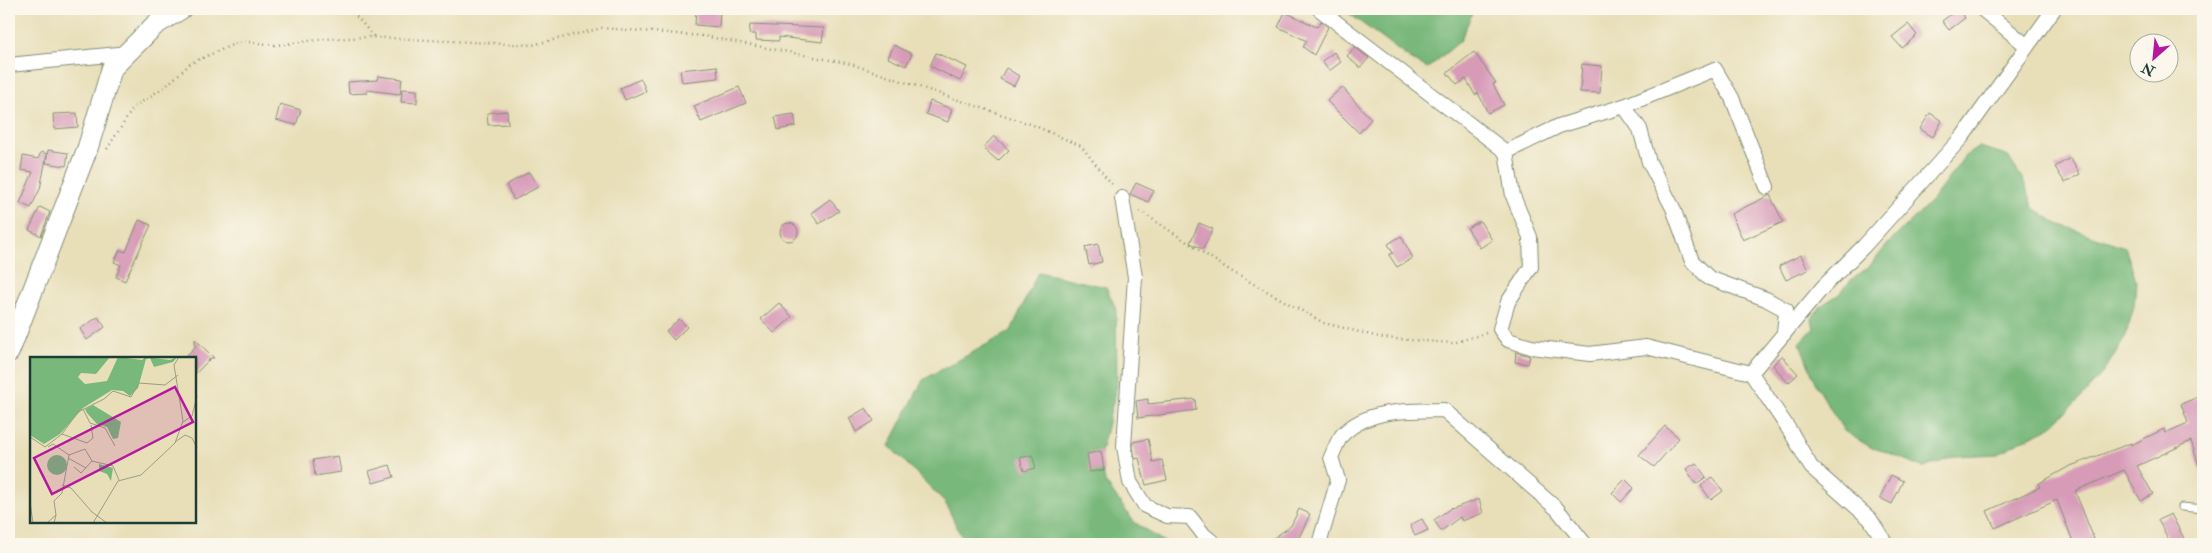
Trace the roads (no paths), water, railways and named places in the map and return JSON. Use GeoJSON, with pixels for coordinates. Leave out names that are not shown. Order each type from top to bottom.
{"type":"FeatureCollection","features":[{"type":"Feature","properties":{"kind":"street"},"geometry":{"type":"LineString","coordinates":[[9,352],[88,148],[112,68],[155,25],[181,9]]}},
{"type":"Feature","properties":{"kind":"street"},"geometry":{"type":"LineString","coordinates":[[1319,9],[1506,152],[1513,196],[1530,237],[1532,267],[1508,302],[1500,329],[1508,340],[1531,347],[1590,354],[1646,347],[1751,373],[1792,434],[1811,468],[1870,519],[1886,544]]}},
{"type":"Feature","properties":{"kind":"street"},"geometry":{"type":"LineString","coordinates":[[1982,9],[2026,46]]}},
{"type":"Feature","properties":{"kind":"street"},"geometry":{"type":"LineString","coordinates":[[1751,373],[1823,287],[1864,246],[1963,136],[2054,9]]}},
{"type":"Feature","properties":{"kind":"street"},"geometry":{"type":"LineString","coordinates":[[9,65],[128,53]]}},
{"type":"Feature","properties":{"kind":"street"},"geometry":{"type":"LineString","coordinates":[[1506,152],[1559,126],[1624,106],[1715,69],[1732,98],[1767,187]]}},
{"type":"Feature","properties":{"kind":"street"},"geometry":{"type":"LineString","coordinates":[[1624,106],[1640,129],[1649,162],[1673,208],[1692,261],[1709,278],[1766,299],[1786,310],[1784,334]]}},
{"type":"Feature","properties":{"kind":"street"},"geometry":{"type":"LineString","coordinates":[[1122,198],[1135,276],[1124,446],[1130,482],[1145,506],[1167,516],[1190,517],[1204,535],[1215,544]]}},
{"type":"Feature","properties":{"kind":"street"},"geometry":{"type":"LineString","coordinates":[[1318,544],[1338,480],[1331,456],[1343,434],[1364,419],[1399,411],[1444,410],[1557,509],[1585,544]]}},
{"type":"Feature","properties":{"kind":"lane"},"geometry":{"type":"LineString","coordinates":[[2182,507],[2203,508]]}}]}
